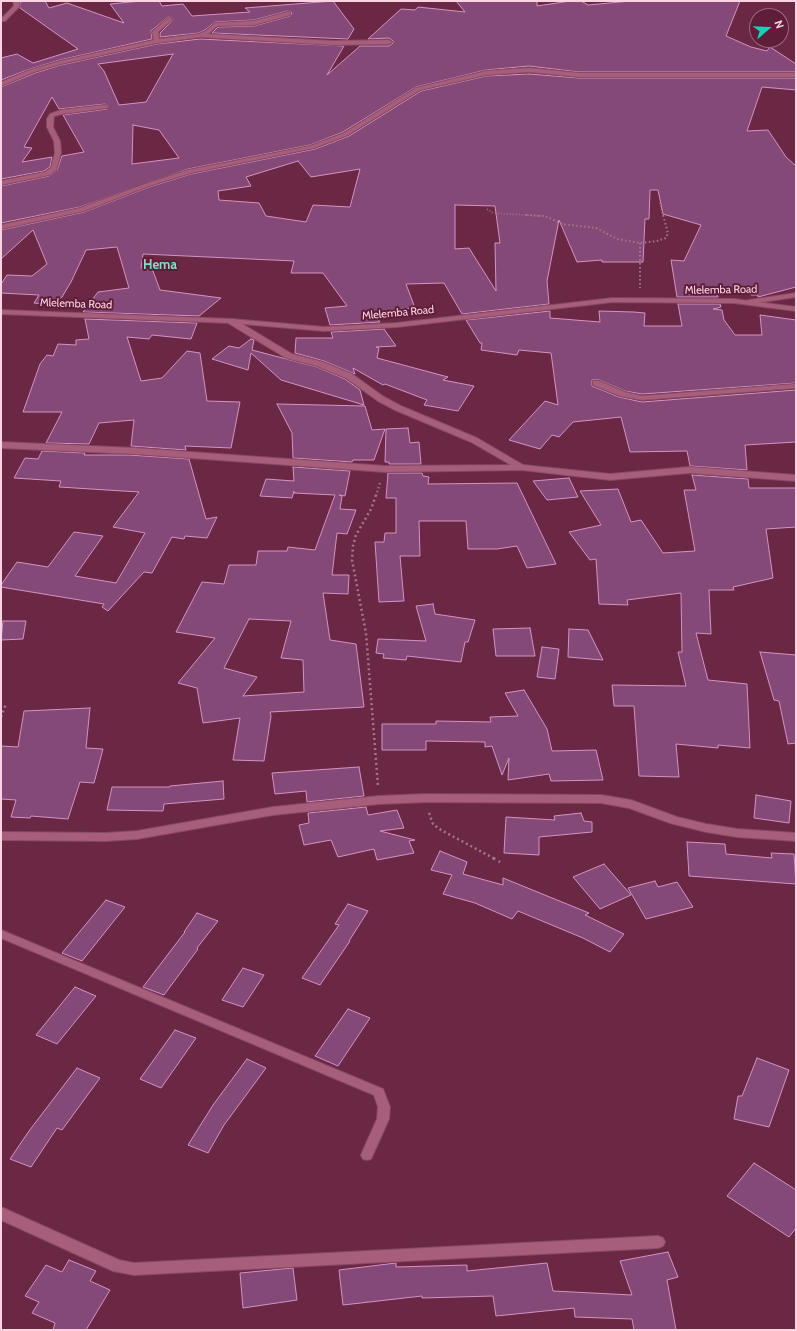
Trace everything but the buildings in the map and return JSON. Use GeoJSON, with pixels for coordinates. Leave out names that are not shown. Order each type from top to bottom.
{"type":"FeatureCollection","features":[{"type":"Feature","properties":{"kind":"street"},"geometry":{"type":"LineString","coordinates":[[2,20],[17,6],[16,1]]}},
{"type":"Feature","properties":{"kind":"street"},"geometry":{"type":"LineString","coordinates":[[200,35],[208,32],[215,25],[254,23],[288,14]]}},
{"type":"Feature","properties":{"kind":"street"},"geometry":{"type":"LineString","coordinates":[[157,41],[155,32],[170,19]]}},
{"type":"Feature","properties":{"kind":"street"},"geometry":{"type":"LineString","coordinates":[[1,84],[32,71],[60,63],[157,41],[200,35],[334,43],[389,42]]}},
{"type":"Feature","properties":{"kind":"street"},"geometry":{"type":"LineString","coordinates":[[1,227],[82,210],[147,185],[190,171],[312,147],[346,134],[418,89],[486,73],[529,70],[579,75],[796,75]]}},
{"type":"Feature","properties":{"kind":"street"},"geometry":{"type":"LineString","coordinates":[[1,183],[47,174],[54,169],[58,153],[57,141],[50,127],[50,119],[52,116],[61,112],[105,106]]}},
{"type":"Feature","properties":{"kind":"street","name":"Mlelemba Road"},"geometry":{"type":"LineString","coordinates":[[1,312],[231,321],[300,328],[346,329],[433,321],[595,302],[641,300],[749,302],[796,295]]}},
{"type":"Feature","properties":{"kind":"street"},"geometry":{"type":"LineString","coordinates":[[749,302],[796,309]]}},
{"type":"Feature","properties":{"kind":"street"},"geometry":{"type":"LineString","coordinates":[[231,321],[289,356],[320,364],[350,376],[381,399],[398,408],[474,440],[522,467]]}},
{"type":"Feature","properties":{"kind":"street"},"geometry":{"type":"LineString","coordinates":[[596,383],[623,394],[642,398],[796,386]]}},
{"type":"Feature","properties":{"kind":"street"},"geometry":{"type":"LineString","coordinates":[[1,445],[136,451],[385,470],[522,467],[610,477],[688,470],[796,478]]}},
{"type":"Feature","properties":{"kind":"street"},"geometry":{"type":"LineString","coordinates":[[1,836],[106,837],[137,835],[273,811],[379,800],[428,798],[601,800],[631,804],[674,820],[706,828],[737,833],[796,838]]}},
{"type":"Feature","properties":{"kind":"street"},"geometry":{"type":"LineString","coordinates":[[1,1213],[118,1266],[134,1269],[658,1242]]}},
{"type":"Feature","properties":{"kind":"lane"},"geometry":{"type":"LineString","coordinates":[[1,934],[379,1092],[384,1107],[383,1119],[367,1156]]}},
{"type":"Feature","properties":{"kind":"path"},"geometry":{"type":"LineString","coordinates":[[487,209],[493,213],[545,216],[562,224],[596,228],[617,239],[640,242],[657,241],[666,238],[668,233],[660,203]]}},
{"type":"Feature","properties":{"kind":"path"},"geometry":{"type":"LineString","coordinates":[[640,242],[641,300]]}},
{"type":"Feature","properties":{"kind":"path"},"geometry":{"type":"LineString","coordinates":[[379,800],[366,633],[352,560],[353,546],[356,535],[371,509],[385,470]]}},
{"type":"Feature","properties":{"kind":"path"},"geometry":{"type":"LineString","coordinates":[[1,717],[6,704]]}},
{"type":"Feature","properties":{"kind":"path"},"geometry":{"type":"LineString","coordinates":[[428,798],[429,818],[433,824],[441,830],[500,862]]}},
{"type":"Feature","properties":{"kind":"district","name":"Hema"},"geometry":{"type":"Point","coordinates":[160,265]}}]}
